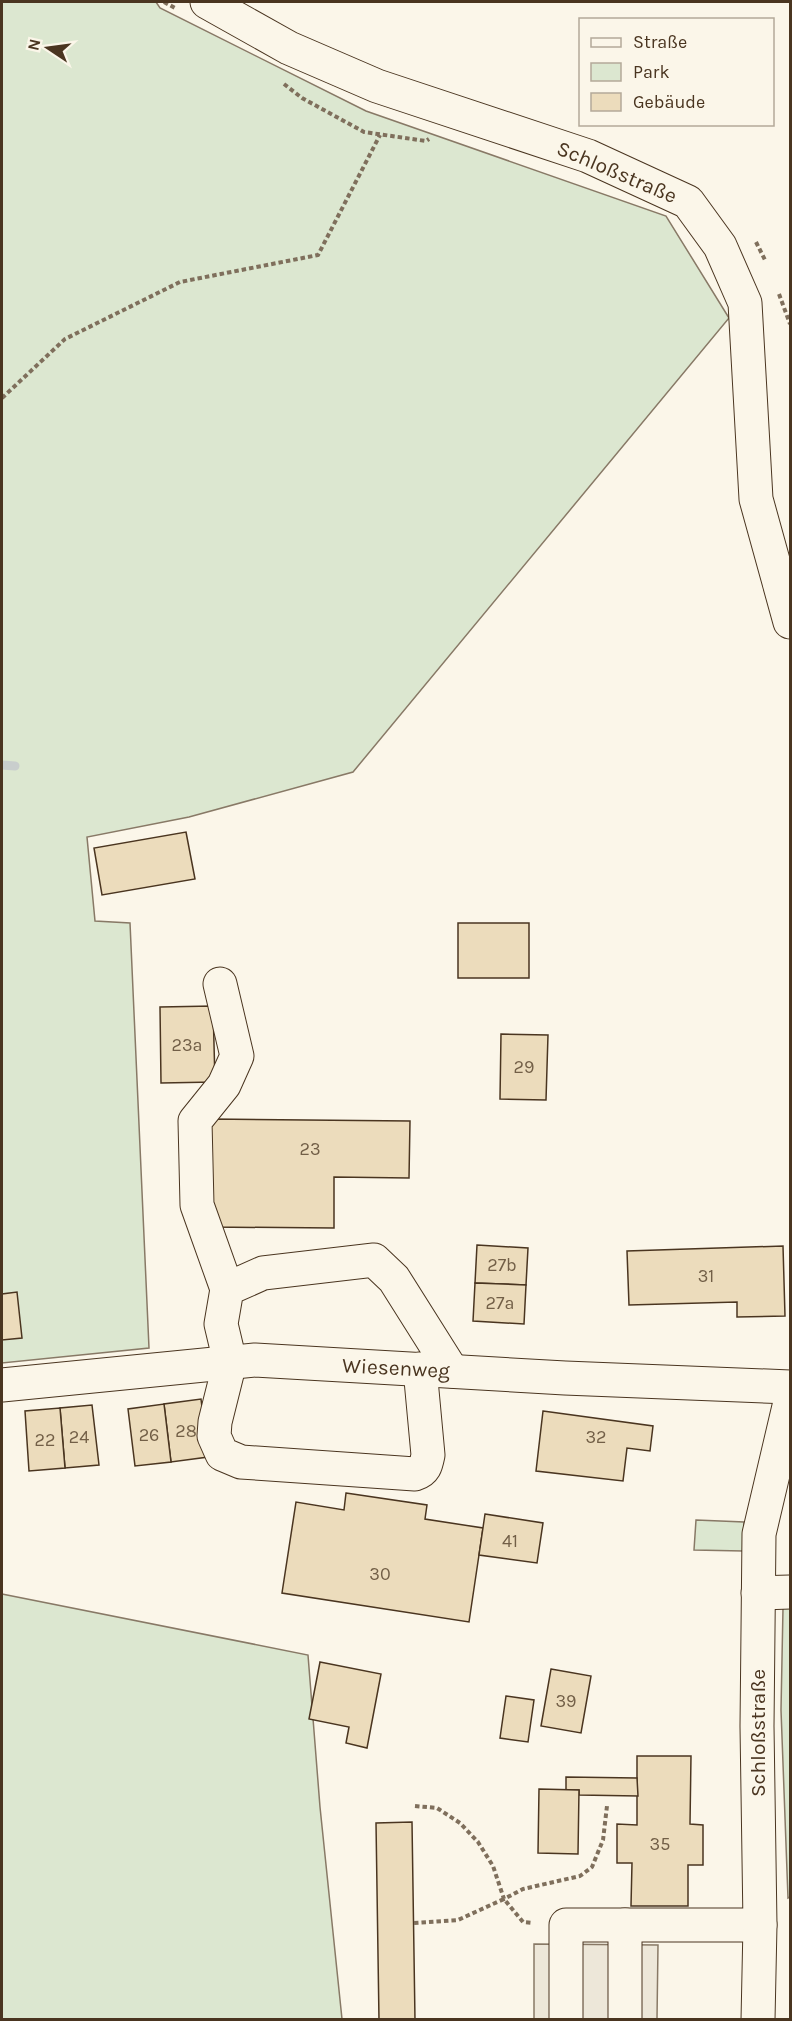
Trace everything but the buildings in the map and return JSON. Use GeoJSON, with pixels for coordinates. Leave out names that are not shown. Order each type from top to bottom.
{"type":"FeatureCollection","features":[{"type":"Feature","properties":{"kind":"street","name":"Schloßstraße"},"geometry":{"type":"LineString","coordinates":[[207,2],[289,48],[377,86],[588,156],[688,202],[720,246],[745,303],[756,499],[790,622]]}},
{"type":"Feature","properties":{"kind":"street"},"geometry":{"type":"LineString","coordinates":[[220,984],[237,1056],[224,1084],[195,1121],[197,1205],[227,1289],[221,1324],[230,1362],[215,1422],[214,1436],[222,1455],[241,1462],[415,1474],[422,1472],[428,1455],[420,1369]]}},
{"type":"Feature","properties":{"kind":"street"},"geometry":{"type":"LineString","coordinates":[[227,1289],[263,1273],[374,1260],[394,1279],[452,1371]]}},
{"type":"Feature","properties":{"kind":"street","name":"Wiesenweg"},"geometry":{"type":"LineString","coordinates":[[2,1385],[255,1360],[790,1387]]}},
{"type":"Feature","properties":{"kind":"street","name":"Schloßstraße"},"geometry":{"type":"LineString","coordinates":[[758,2019],[760,1925],[757,1726],[759,1534],[790,1402]]}},
{"type":"Feature","properties":{"kind":"street"},"geometry":{"type":"LineString","coordinates":[[758,1593],[790,1592]]}},
{"type":"Feature","properties":{"kind":"street"},"geometry":{"type":"LineString","coordinates":[[566,2019],[566,1925],[760,1925]]}},
{"type":"Feature","properties":{"kind":"street"},"geometry":{"type":"LineString","coordinates":[[625,1925],[625,2019]]}},
{"type":"Feature","properties":{"kind":"path"},"geometry":{"type":"LineString","coordinates":[[2,398],[65,339],[180,282],[318,255],[380,135]]}},
{"type":"Feature","properties":{"kind":"path"},"geometry":{"type":"LineString","coordinates":[[416,1806],[437,1808],[460,1823],[478,1842],[493,1866],[504,1899],[523,1922],[566,1925]]}},
{"type":"Feature","properties":{"kind":"path"},"geometry":{"type":"LineString","coordinates":[[414,1923],[459,1920],[523,1888],[580,1876],[592,1867],[603,1840],[607,1806]]}},
{"type":"Feature","properties":{"kind":"green space"},"geometry":{"type":"Polygon","coordinates":[[[2,2],[156,2],[160,8],[366,111],[666,216],[729,318],[353,772],[189,817],[87,837],[95,921],[130,923],[149,1348],[2,1363],[2,2]]]}},
{"type":"Feature","properties":{"kind":"green space"},"geometry":{"type":"Polygon","coordinates":[[[696,1520],[744,1522],[743,1551],[694,1550],[696,1520]]]}},
{"type":"Feature","properties":{"kind":"green space"},"geometry":{"type":"Polygon","coordinates":[[[2,1594],[308,1655],[320,1807],[342,2019],[2,2019],[2,1594]]]}},
{"type":"Feature","properties":{"kind":"green space"},"geometry":{"type":"Polygon","coordinates":[[[783,1608],[790,1608],[790,1897],[788,1898],[781,1710],[783,1608]]]}},
{"type":"Feature","properties":{"kind":"shaded area"},"geometry":{"type":"Polygon","coordinates":[[[534,1944],[658,1945],[657,2019],[534,2020],[534,1944]]]}},
{"type":"Feature","properties":{"kind":"waterway"},"geometry":{"type":"LineString","coordinates":[[2,765],[15,766]]}}]}
